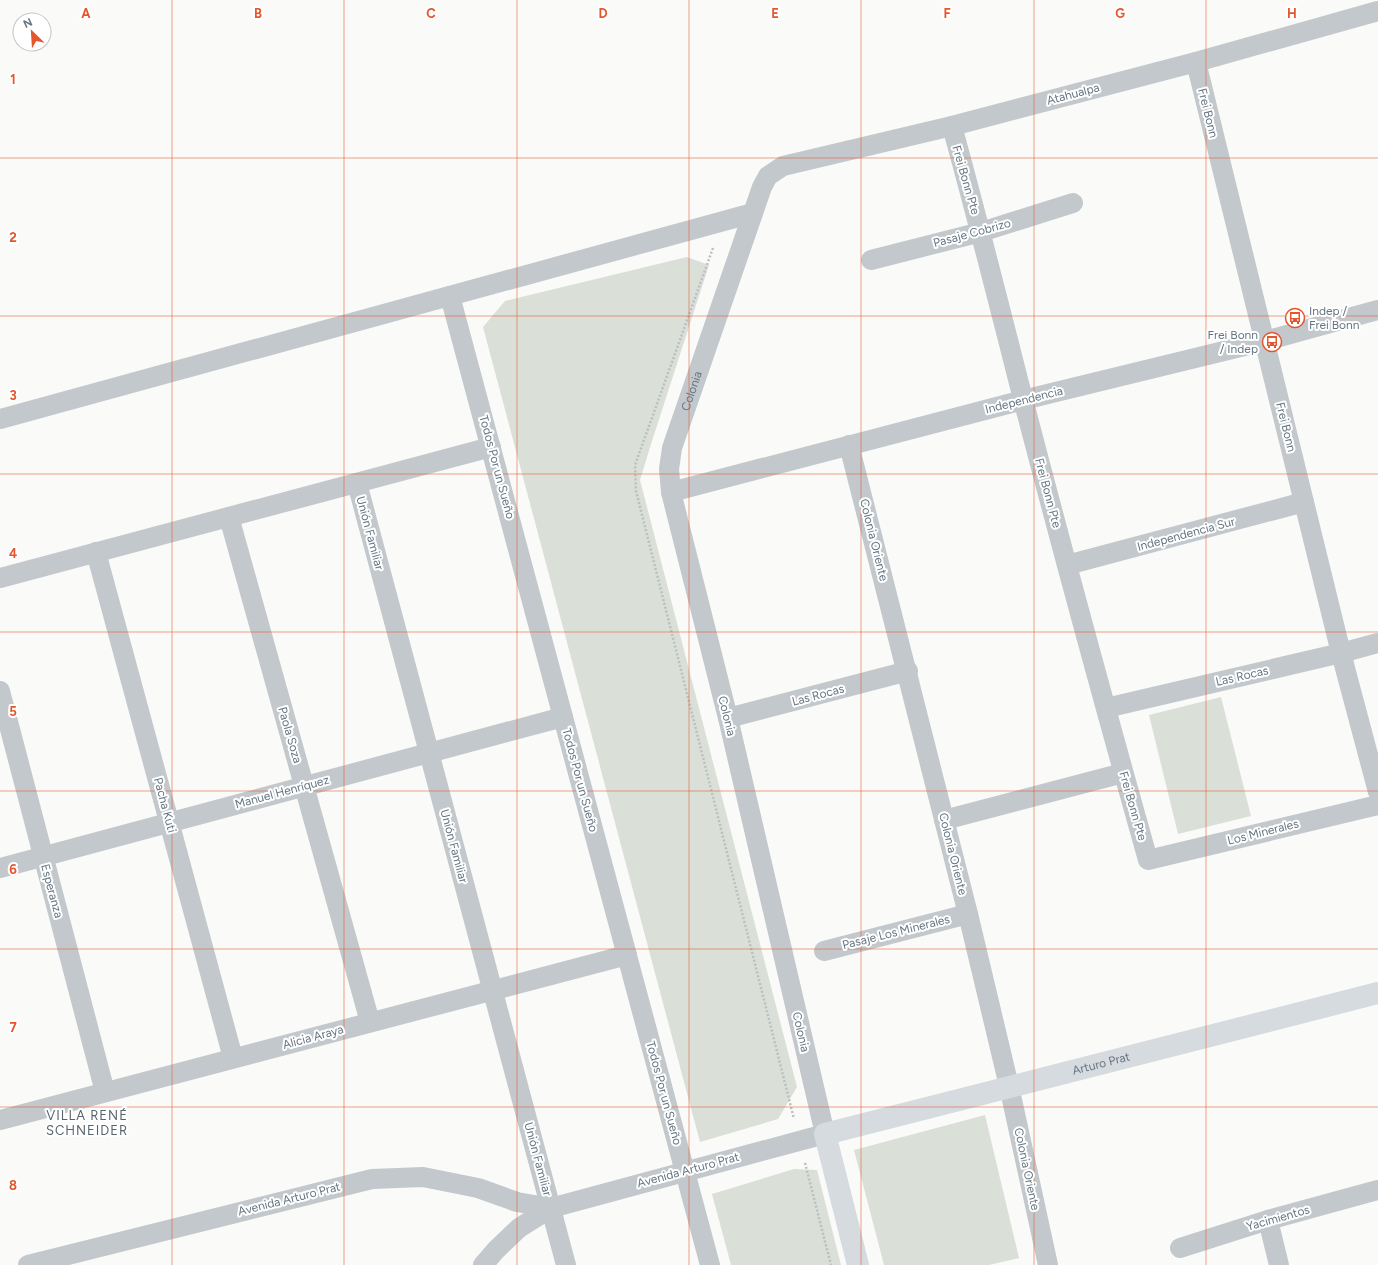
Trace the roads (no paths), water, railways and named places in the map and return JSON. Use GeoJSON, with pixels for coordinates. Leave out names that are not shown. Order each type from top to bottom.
{"type":"FeatureCollection","features":[{"type":"Feature","properties":{"kind":"street","name":"Atahualpa"},"geometry":{"type":"LineString","coordinates":[[768,176],[783,166],[952,126],[1377,15]]}},
{"type":"Feature","properties":{"kind":"street","name":"Frei Bonn"},"geometry":{"type":"LineString","coordinates":[[1196,62],[1341,653],[1378,792]]}},
{"type":"Feature","properties":{"kind":"street","name":"Frei Bonn Pte"},"geometry":{"type":"LineString","coordinates":[[952,126],[1067,565],[1148,860]]}},
{"type":"Feature","properties":{"kind":"street","name":"Colonia"},"geometry":{"type":"LineString","coordinates":[[768,176],[762,187],[672,448],[669,469],[671,492],[728,718],[825,1134],[858,1265]]}},
{"type":"Feature","properties":{"kind":"street","name":"Pasaje Cobrizo"},"geometry":{"type":"LineString","coordinates":[[871,260],[981,232],[1073,203]]}},
{"type":"Feature","properties":{"kind":"street"},"geometry":{"type":"LineString","coordinates":[[0,419],[753,213]]}},
{"type":"Feature","properties":{"kind":"street","name":"Todos Por un Sueño"},"geometry":{"type":"LineString","coordinates":[[450,296],[710,1265]]}},
{"type":"Feature","properties":{"kind":"street","name":"Independencia"},"geometry":{"type":"LineString","coordinates":[[671,492],[1023,400],[1265,341],[1378,310]]}},
{"type":"Feature","properties":{"kind":"street","name":"Colonia Oriente"},"geometry":{"type":"LineString","coordinates":[[849,445],[908,672],[968,914],[1009,1086],[1048,1265]]}},
{"type":"Feature","properties":{"kind":"street"},"geometry":{"type":"LineString","coordinates":[[0,578],[491,447]]}},
{"type":"Feature","properties":{"kind":"street","name":"Unión Familiar"},"geometry":{"type":"LineString","coordinates":[[357,483],[566,1265]]}},
{"type":"Feature","properties":{"kind":"street","name":"Independencia Sur"},"geometry":{"type":"LineString","coordinates":[[1067,565],[1304,502]]}},
{"type":"Feature","properties":{"kind":"street","name":"Paola Soza"},"geometry":{"type":"LineString","coordinates":[[229,517],[370,1022]]}},
{"type":"Feature","properties":{"kind":"street","name":"Pacha Kuti"},"geometry":{"type":"LineString","coordinates":[[96,552],[233,1058]]}},
{"type":"Feature","properties":{"kind":"street","name":"Las Rocas"},"geometry":{"type":"LineString","coordinates":[[1106,708],[1378,643]]}},
{"type":"Feature","properties":{"kind":"street","name":"Las Rocas"},"geometry":{"type":"LineString","coordinates":[[728,718],[908,672]]}},
{"type":"Feature","properties":{"kind":"street","name":"Esperanza"},"geometry":{"type":"LineString","coordinates":[[0,691],[105,1092]]}},
{"type":"Feature","properties":{"kind":"street","name":"Manuel Henríquez"},"geometry":{"type":"LineString","coordinates":[[0,868],[563,717]]}},
{"type":"Feature","properties":{"kind":"street"},"geometry":{"type":"LineString","coordinates":[[944,820],[1123,773]]}},
{"type":"Feature","properties":{"kind":"street","name":"Los Minerales"},"geometry":{"type":"LineString","coordinates":[[1148,860],[1378,804]]}},
{"type":"Feature","properties":{"kind":"street","name":"Pasaje Los Minerales"},"geometry":{"type":"LineString","coordinates":[[824,951],[968,914]]}},
{"type":"Feature","properties":{"kind":"street","name":"Alicia Araya"},"geometry":{"type":"LineString","coordinates":[[0,1120],[627,955]]}},
{"type":"Feature","properties":{"kind":"street","name":"Arturo Prat"},"geometry":{"type":"LineString","coordinates":[[825,1134],[1378,993]]}},
{"type":"Feature","properties":{"kind":"street","name":"Avenida Arturo Prat"},"geometry":{"type":"LineString","coordinates":[[483,1265],[518,1228],[551,1208],[825,1134]]}},
{"type":"Feature","properties":{"kind":"street","name":"Avenida Arturo Prat"},"geometry":{"type":"LineString","coordinates":[[28,1265],[372,1179],[423,1177],[478,1188],[517,1202],[551,1208]]}},
{"type":"Feature","properties":{"kind":"street","name":"Yacimientos"},"geometry":{"type":"LineString","coordinates":[[1180,1248],[1268,1220],[1378,1190]]}},
{"type":"Feature","properties":{"kind":"street"},"geometry":{"type":"LineString","coordinates":[[1268,1220],[1279,1265]]}},
{"type":"Feature","properties":{"kind":"place","name":"Indep / Frei Bonn"},"geometry":{"type":"Point","coordinates":[1295,318]}},
{"type":"Feature","properties":{"kind":"place","name":"Frei Bonn / Indep"},"geometry":{"type":"Point","coordinates":[1272,342]}},
{"type":"Feature","properties":{"kind":"district","name":"VILLA RENÉ SCHNEIDER"},"geometry":{"type":"Point","coordinates":[87,1122]}}]}
